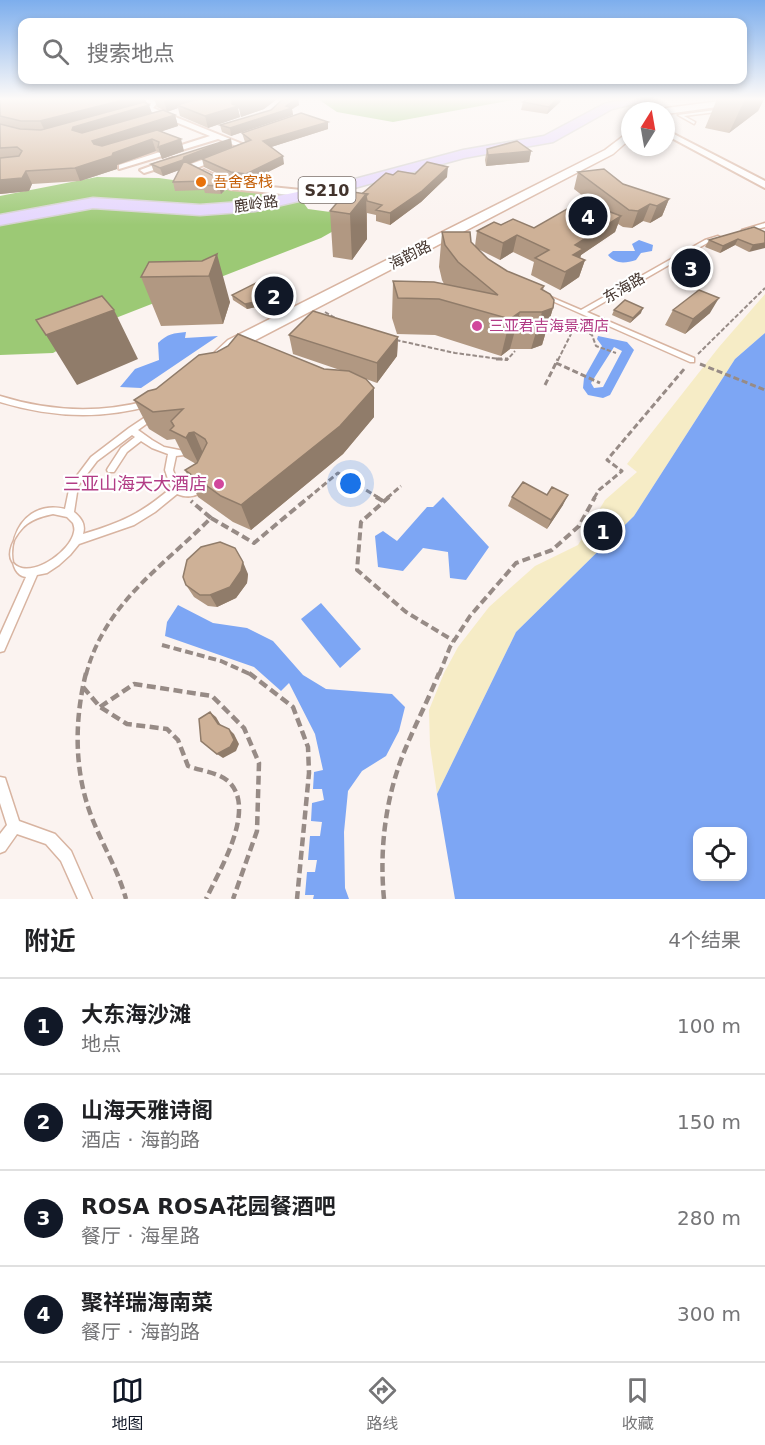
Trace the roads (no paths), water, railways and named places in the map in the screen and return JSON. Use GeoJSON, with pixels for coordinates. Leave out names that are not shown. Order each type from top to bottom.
{"type":"FeatureCollection","features":[{"type":"Feature","properties":{"kind":"main road","name":"鹿岭路"},"geometry":{"type":"LineString","coordinates":[[0,220],[93,203],[200,210],[255,206],[311,194],[463,154],[537,141]]}},
{"type":"Feature","properties":{"kind":"street"},"geometry":{"type":"LineString","coordinates":[[130,155],[166,141]]}},
{"type":"Feature","properties":{"kind":"street"},"geometry":{"type":"LineString","coordinates":[[122,167],[196,141]]}},
{"type":"Feature","properties":{"kind":"street"},"geometry":{"type":"LineString","coordinates":[[144,170],[231,141],[257,143]]}},
{"type":"Feature","properties":{"kind":"street"},"geometry":{"type":"LineString","coordinates":[[683,141],[765,185]]}},
{"type":"Feature","properties":{"kind":"street"},"geometry":{"type":"LineString","coordinates":[[244,142],[192,167],[230,186],[311,194]]}},
{"type":"Feature","properties":{"kind":"street","name":"海韵路"},"geometry":{"type":"LineString","coordinates":[[210,365],[234,344],[312,304],[442,244],[609,152],[621,142]]}},
{"type":"Feature","properties":{"kind":"lane"},"geometry":{"type":"LineString","coordinates":[[736,233],[765,225]]}},
{"type":"Feature","properties":{"kind":"lane","name":"东海路"},"geometry":{"type":"LineString","coordinates":[[582,312],[707,241],[726,236]]}},
{"type":"Feature","properties":{"kind":"lane"},"geometry":{"type":"LineString","coordinates":[[536,292],[692,360]]}},
{"type":"Feature","properties":{"kind":"lane"},"geometry":{"type":"LineString","coordinates":[[0,399],[79,412],[118,412],[151,402]]}},
{"type":"Feature","properties":{"kind":"lane"},"geometry":{"type":"LineString","coordinates":[[69,513],[74,485],[93,459],[163,407]]}},
{"type":"Feature","properties":{"kind":"lane"},"geometry":{"type":"LineString","coordinates":[[132,430],[141,437],[176,453],[169,470],[171,482],[176,489],[188,494],[195,493],[212,475]]}},
{"type":"Feature","properties":{"kind":"lane"},"geometry":{"type":"LineString","coordinates":[[111,470],[124,450],[141,437]]}},
{"type":"Feature","properties":{"kind":"lane"},"geometry":{"type":"LineString","coordinates":[[77,540],[118,529],[142,518],[176,489]]}},
{"type":"Feature","properties":{"kind":"lane"},"geometry":{"type":"LineString","coordinates":[[53,510],[69,513],[78,521],[80,530],[77,540],[60,560],[34,572],[21,573],[10,570],[4,563],[3,545],[9,535],[18,525],[41,513],[53,510]]}},
{"type":"Feature","properties":{"kind":"lane"},"geometry":{"type":"LineString","coordinates":[[0,647],[34,572]]}},
{"type":"Feature","properties":{"kind":"lane"},"geometry":{"type":"LineString","coordinates":[[0,783],[14,826]]}},
{"type":"Feature","properties":{"kind":"lane"},"geometry":{"type":"LineString","coordinates":[[0,846],[14,826]]}},
{"type":"Feature","properties":{"kind":"lane"},"geometry":{"type":"LineString","coordinates":[[14,826],[50,839],[66,856],[85,899]]}},
{"type":"Feature","properties":{"kind":"water"},"geometry":{"type":"Polygon","coordinates":[[[639,240],[653,245],[652,251],[641,253],[636,260],[625,262],[618,262],[608,255],[613,251],[635,251],[632,244],[639,240]]]}},
{"type":"Feature","properties":{"kind":"water"},"geometry":{"type":"Polygon","coordinates":[[[186,332],[185,338],[218,336],[141,388],[120,387],[135,369],[159,360],[158,343],[161,340],[171,334],[186,332]]]}},
{"type":"Feature","properties":{"kind":"water"},"geometry":{"type":"Polygon","coordinates":[[[765,333],[765,899],[455,899],[437,794],[516,632],[634,516],[735,359],[765,333]]]}},
{"type":"Feature","properties":{"kind":"water"},"geometry":{"type":"Polygon","coordinates":[[[598,336],[627,342],[634,350],[610,395],[603,398],[588,395],[583,388],[584,378],[602,346],[597,339],[598,336]],[[614,347],[591,383],[594,388],[603,387],[622,351],[614,347]]]}},
{"type":"Feature","properties":{"kind":"water"},"geometry":{"type":"Polygon","coordinates":[[[443,497],[489,547],[466,580],[450,578],[448,552],[423,548],[403,571],[378,567],[375,536],[383,531],[397,541],[427,507],[433,507],[443,497]]]}},
{"type":"Feature","properties":{"kind":"water"},"geometry":{"type":"Polygon","coordinates":[[[321,603],[361,649],[340,668],[301,619],[321,603]]]}},
{"type":"Feature","properties":{"kind":"water"},"geometry":{"type":"Polygon","coordinates":[[[178,605],[213,623],[247,628],[273,641],[303,675],[326,689],[392,694],[405,707],[399,731],[386,756],[362,771],[348,791],[344,832],[345,888],[349,899],[313,899],[314,895],[305,895],[307,872],[315,872],[317,860],[308,860],[310,836],[320,836],[322,822],[311,821],[312,803],[324,800],[322,789],[313,789],[314,772],[323,770],[315,734],[289,683],[281,691],[254,667],[165,636],[167,622],[178,605]]]}},
{"type":"Feature","properties":{"kind":"place","name":"吾舍客栈"},"geometry":{"type":"Point","coordinates":[201,182]}},
{"type":"Feature","properties":{"kind":"place","name":"聚祥瑞海南菜"},"geometry":{"type":"Point","coordinates":[588,216]}},
{"type":"Feature","properties":{"kind":"place","name":"ROSA ROSA花园餐酒吧"},"geometry":{"type":"Point","coordinates":[691,268]}},
{"type":"Feature","properties":{"kind":"place","name":"山海天雅诗阁"},"geometry":{"type":"Point","coordinates":[274,296]}},
{"type":"Feature","properties":{"kind":"place","name":"三亚君吉海景酒店"},"geometry":{"type":"Point","coordinates":[477,326]}},
{"type":"Feature","properties":{"kind":"place","name":"三亚山海天大酒店"},"geometry":{"type":"Point","coordinates":[219,484]}},
{"type":"Feature","properties":{"kind":"place","name":"大东海沙滩"},"geometry":{"type":"Point","coordinates":[603,531]}}]}
